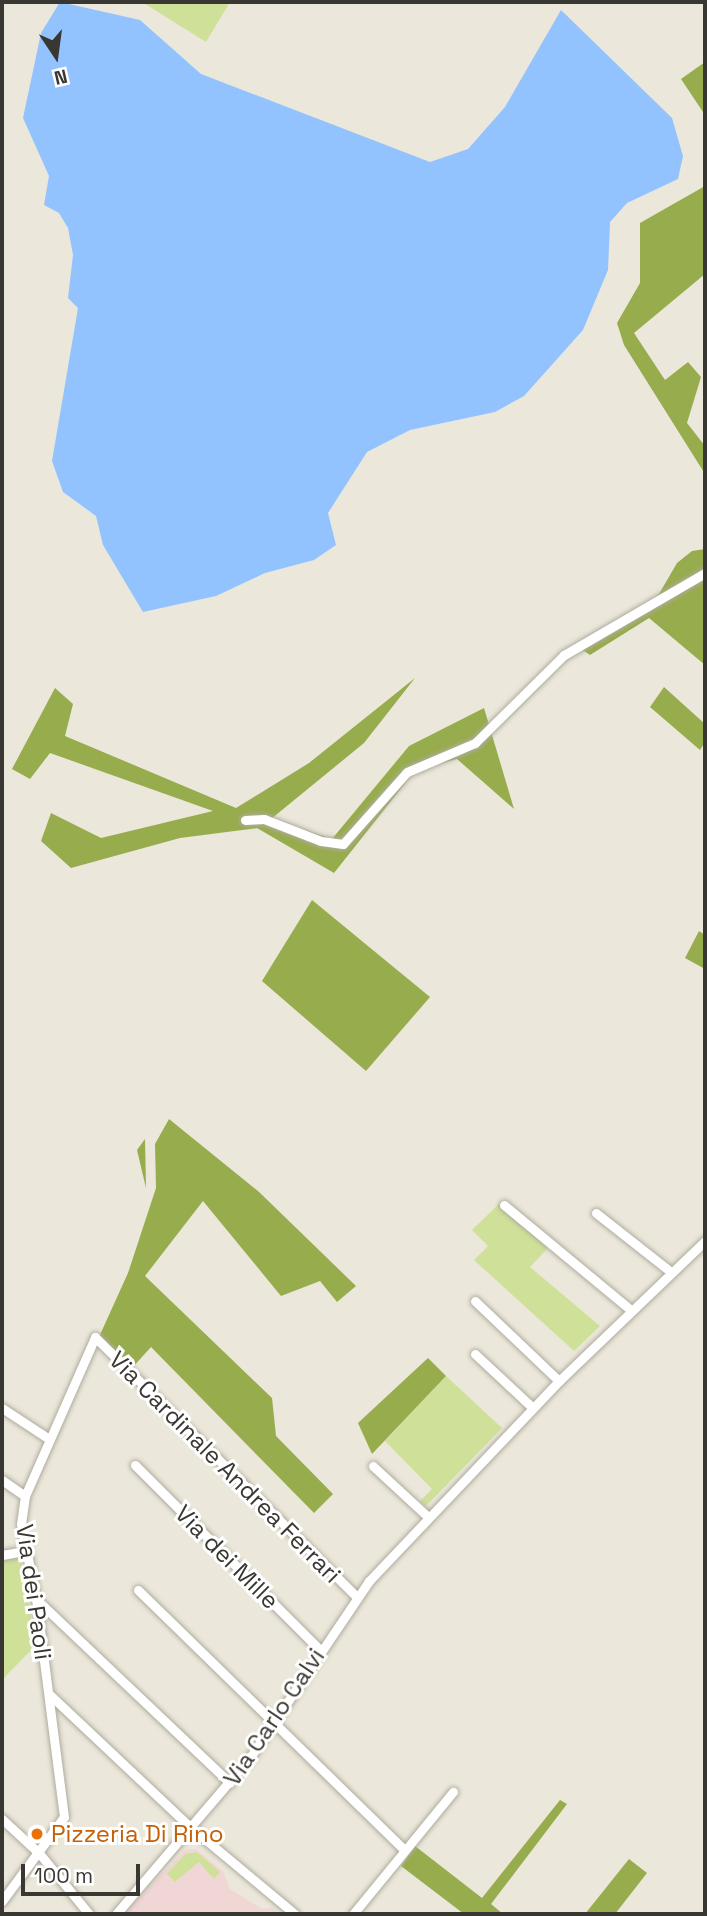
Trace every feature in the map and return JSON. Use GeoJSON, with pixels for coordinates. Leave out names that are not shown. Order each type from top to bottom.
{"type":"FeatureCollection","features":[{"type":"Feature","properties":{"kind":"street"},"geometry":{"type":"LineString","coordinates":[[245,820],[264,819],[332,844],[343,844],[407,772],[475,743],[564,655],[705,573]]}},
{"type":"Feature","properties":{"kind":"street"},"geometry":{"type":"LineString","coordinates":[[504,1205],[631,1310]]}},
{"type":"Feature","properties":{"kind":"street"},"geometry":{"type":"LineString","coordinates":[[596,1213],[671,1272]]}},
{"type":"Feature","properties":{"kind":"street","name":"Via Carlo Calvi"},"geometry":{"type":"LineString","coordinates":[[116,1914],[230,1783],[356,1596],[559,1381],[705,1241]]}},
{"type":"Feature","properties":{"kind":"street"},"geometry":{"type":"LineString","coordinates":[[475,1301],[559,1381]]}},
{"type":"Feature","properties":{"kind":"street","name":"Via dei Paoli"},"geometry":{"type":"LineString","coordinates":[[2,1901],[63,1820],[63,1795],[36,1599],[24,1551],[21,1524],[25,1496],[95,1337]]}},
{"type":"Feature","properties":{"kind":"street","name":"Via Cardinale Andrea Ferrari"},"geometry":{"type":"LineString","coordinates":[[95,1337],[356,1596]]}},
{"type":"Feature","properties":{"kind":"street"},"geometry":{"type":"LineString","coordinates":[[475,1354],[533,1408]]}},
{"type":"Feature","properties":{"kind":"street"},"geometry":{"type":"LineString","coordinates":[[2,1408],[49,1439]]}},
{"type":"Feature","properties":{"kind":"street","name":"Via dei Mille"},"geometry":{"type":"LineString","coordinates":[[135,1465],[320,1650]]}},
{"type":"Feature","properties":{"kind":"street"},"geometry":{"type":"LineString","coordinates":[[373,1465],[428,1517]]}},
{"type":"Feature","properties":{"kind":"street"},"geometry":{"type":"LineString","coordinates":[[2,1480],[25,1496]]}},
{"type":"Feature","properties":{"kind":"street"},"geometry":{"type":"LineString","coordinates":[[2,1555],[24,1551]]}},
{"type":"Feature","properties":{"kind":"street"},"geometry":{"type":"LineString","coordinates":[[138,1590],[404,1850]]}},
{"type":"Feature","properties":{"kind":"street"},"geometry":{"type":"LineString","coordinates":[[36,1599],[230,1783]]}},
{"type":"Feature","properties":{"kind":"street"},"geometry":{"type":"LineString","coordinates":[[49,1694],[192,1828],[295,1914]]}},
{"type":"Feature","properties":{"kind":"street"},"geometry":{"type":"LineString","coordinates":[[353,1914],[453,1792]]}},
{"type":"Feature","properties":{"kind":"street"},"geometry":{"type":"LineString","coordinates":[[2,1819],[39,1853],[89,1914]]}},
{"type":"Feature","properties":{"kind":"shaded area"},"geometry":{"type":"Polygon","coordinates":[[[196,1849],[223,1871],[230,1889],[262,1909],[271,1908],[280,1914],[124,1914],[185,1850],[196,1849]]]}},
{"type":"Feature","properties":{"kind":"green space"},"geometry":{"type":"Polygon","coordinates":[[[142,2],[230,2],[206,42],[142,2]]]}},
{"type":"Feature","properties":{"kind":"green space"},"geometry":{"type":"Polygon","coordinates":[[[705,62],[705,115],[681,79],[705,62]]]}},
{"type":"Feature","properties":{"kind":"green space"},"geometry":{"type":"Polygon","coordinates":[[[705,186],[705,274],[634,333],[665,380],[688,362],[701,377],[687,423],[705,446],[705,474],[624,345],[617,323],[640,283],[640,223],[705,186]]]}},
{"type":"Feature","properties":{"kind":"green space"},"geometry":{"type":"Polygon","coordinates":[[[705,549],[705,665],[649,618],[590,655],[578,647],[637,613],[659,594],[677,563],[692,551],[705,549]]]}},
{"type":"Feature","properties":{"kind":"green space"},"geometry":{"type":"Polygon","coordinates":[[[415,678],[364,743],[271,819],[332,839],[409,746],[484,708],[514,809],[457,759],[427,767],[410,777],[334,873],[257,828],[180,838],[71,868],[41,841],[51,813],[101,838],[213,811],[50,753],[30,779],[12,769],[55,688],[73,704],[65,736],[236,808],[309,763],[415,678]]]}},
{"type":"Feature","properties":{"kind":"green space"},"geometry":{"type":"Polygon","coordinates":[[[664,687],[705,724],[705,742],[700,750],[650,707],[664,687]]]}},
{"type":"Feature","properties":{"kind":"green space"},"geometry":{"type":"Polygon","coordinates":[[[312,900],[430,997],[366,1071],[262,981],[312,900]]]}},
{"type":"Feature","properties":{"kind":"green space"},"geometry":{"type":"Polygon","coordinates":[[[699,931],[705,935],[705,969],[685,958],[699,931]]]}},
{"type":"Feature","properties":{"kind":"green space"},"geometry":{"type":"Polygon","coordinates":[[[169,1119],[258,1191],[356,1286],[337,1302],[320,1281],[281,1296],[203,1201],[145,1276],[272,1398],[276,1436],[333,1494],[314,1513],[151,1347],[132,1368],[99,1337],[128,1273],[156,1188],[155,1144],[169,1119]]]}},
{"type":"Feature","properties":{"kind":"green space"},"geometry":{"type":"Polygon","coordinates":[[[145,1139],[146,1188],[137,1150],[145,1139]]]}},
{"type":"Feature","properties":{"kind":"green space"},"geometry":{"type":"Polygon","coordinates":[[[500,1203],[550,1246],[530,1267],[600,1326],[574,1351],[474,1260],[488,1246],[472,1230],[500,1203]]]}},
{"type":"Feature","properties":{"kind":"green space"},"geometry":{"type":"Polygon","coordinates":[[[428,1358],[446,1376],[372,1454],[358,1423],[428,1358]]]}},
{"type":"Feature","properties":{"kind":"green space"},"geometry":{"type":"Polygon","coordinates":[[[446,1376],[502,1428],[426,1506],[420,1501],[432,1489],[385,1441],[446,1376]]]}},
{"type":"Feature","properties":{"kind":"green space"},"geometry":{"type":"Polygon","coordinates":[[[20,1557],[36,1645],[2,1680],[2,1561],[20,1557]]]}},
{"type":"Feature","properties":{"kind":"green space"},"geometry":{"type":"Polygon","coordinates":[[[560,1800],[567,1804],[491,1904],[503,1914],[464,1914],[401,1866],[415,1846],[482,1898],[560,1800]]]}},
{"type":"Feature","properties":{"kind":"green space"},"geometry":{"type":"Polygon","coordinates":[[[197,1852],[220,1872],[214,1879],[199,1862],[175,1882],[167,1874],[185,1854],[197,1852]]]}},
{"type":"Feature","properties":{"kind":"green space"},"geometry":{"type":"Polygon","coordinates":[[[629,1859],[647,1873],[615,1914],[585,1914],[629,1859]]]}},
{"type":"Feature","properties":{"kind":"water"},"geometry":{"type":"Polygon","coordinates":[[[60,2],[140,20],[201,74],[430,162],[468,149],[505,107],[561,10],[672,118],[683,156],[678,179],[627,203],[610,222],[608,270],[583,330],[524,396],[495,412],[410,430],[367,452],[328,513],[336,545],[314,560],[265,573],[216,596],[143,612],[103,545],[96,516],[63,492],[52,461],[78,308],[68,298],[73,255],[68,228],[59,213],[44,205],[49,176],[23,118],[41,33],[60,2]]]}},
{"type":"Feature","properties":{"kind":"place","name":"Pizzeria Di Rino"},"geometry":{"type":"Point","coordinates":[37,1834]}}]}
